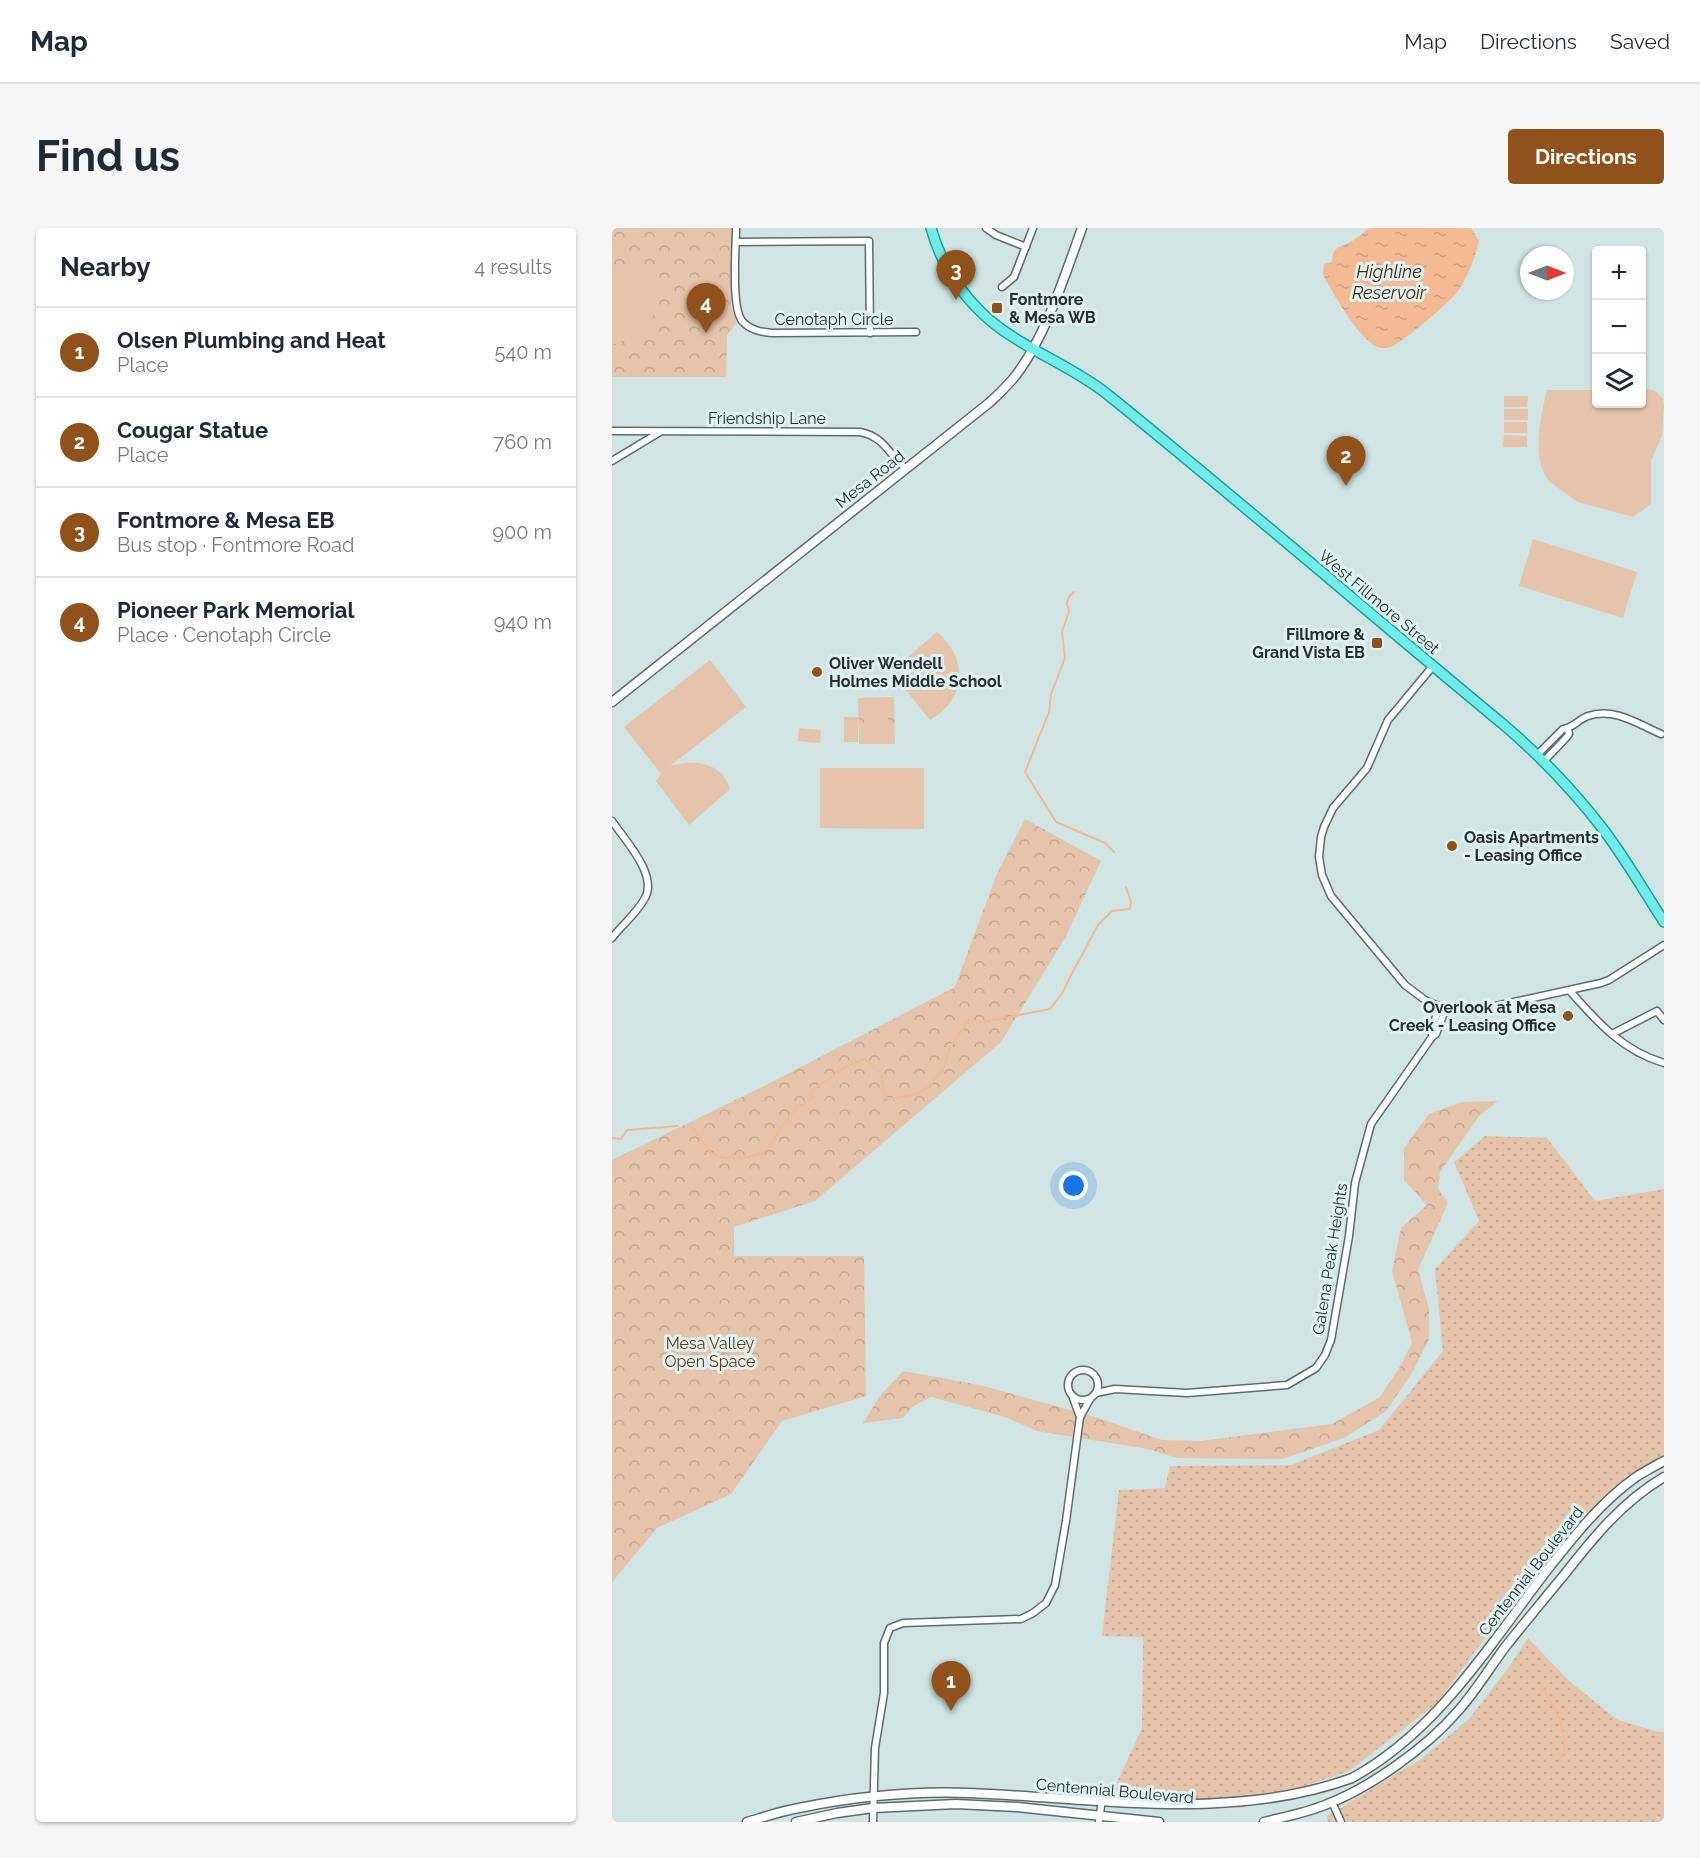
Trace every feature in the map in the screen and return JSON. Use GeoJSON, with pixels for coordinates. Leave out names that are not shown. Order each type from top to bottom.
{"type":"FeatureCollection","features":[{"type":"Feature","properties":{"kind":"main road","name":"West Fillmore Street"},"geometry":{"type":"LineString","coordinates":[[932,228],[944,261],[964,294],[993,323],[1076,372],[1104,392],[1541,758],[1581,801],[1604,831],[1664,922]]}},
{"type":"Feature","properties":{"kind":"main road","name":"Mesa Road"},"geometry":{"type":"LineString","coordinates":[[612,702],[989,404],[1013,379],[1033,348],[1060,288],[1082,228]]}},
{"type":"Feature","properties":{"kind":"main road","name":"Centennial Boulevard"},"geometry":{"type":"LineString","coordinates":[[1270,1807],[1321,1793],[1353,1778],[1392,1751],[1422,1726],[1478,1663],[1567,1545],[1596,1513],[1637,1476],[1664,1461]]}},
{"type":"Feature","properties":{"kind":"main road","name":"Centennial Boulevard"},"geometry":{"type":"LineString","coordinates":[[1264,1822],[1292,1816],[1332,1802],[1359,1789],[1400,1762],[1436,1734],[1458,1711],[1594,1537],[1628,1502],[1664,1477]]}},
{"type":"Feature","properties":{"kind":"main road"},"geometry":{"type":"LineString","coordinates":[[1478,1663],[1488,1670]]}},
{"type":"Feature","properties":{"kind":"main road","name":"Centennial Boulevard"},"geometry":{"type":"LineString","coordinates":[[747,1822],[796,1808],[924,1793],[966,1793],[1168,1813]]}},
{"type":"Feature","properties":{"kind":"main road","name":"Centennial Boulevard"},"geometry":{"type":"LineString","coordinates":[[796,1822],[873,1808],[956,1804],[1017,1807],[1100,1819],[1159,1822]]}},
{"type":"Feature","properties":{"kind":"street","name":"Cenotaph Circle"},"geometry":{"type":"LineString","coordinates":[[736,228],[737,309],[749,327],[772,333],[916,332]]}},
{"type":"Feature","properties":{"kind":"street"},"geometry":{"type":"LineString","coordinates":[[986,228],[996,235],[1026,247]]}},
{"type":"Feature","properties":{"kind":"street"},"geometry":{"type":"LineString","coordinates":[[1002,287],[1014,277],[1033,228]]}},
{"type":"Feature","properties":{"kind":"street"},"geometry":{"type":"LineString","coordinates":[[736,242],[872,241],[870,333]]}},
{"type":"Feature","properties":{"kind":"street","name":"Friendship Lane"},"geometry":{"type":"LineString","coordinates":[[612,431],[860,432],[878,438],[906,469]]}},
{"type":"Feature","properties":{"kind":"street"},"geometry":{"type":"LineString","coordinates":[[612,461],[661,431]]}},
{"type":"Feature","properties":{"kind":"street"},"geometry":{"type":"LineString","coordinates":[[1433,666],[1388,720],[1367,768],[1333,808],[1321,837],[1319,857],[1322,875],[1340,908],[1405,986],[1425,1000],[1443,1007],[1469,1010],[1591,987],[1609,980],[1664,945]]}},
{"type":"Feature","properties":{"kind":"street"},"geometry":{"type":"LineString","coordinates":[[1541,758],[1566,738],[1569,734],[1568,729],[1592,715],[1620,715],[1661,734]]}},
{"type":"Feature","properties":{"kind":"street"},"geometry":{"type":"LineString","coordinates":[[612,938],[644,900],[648,884],[644,868],[613,824]]}},
{"type":"Feature","properties":{"kind":"street"},"geometry":{"type":"LineString","coordinates":[[1570,991],[1620,1042],[1664,1063]]}},
{"type":"Feature","properties":{"kind":"street","name":"Galena Peak Heights"},"geometry":{"type":"LineString","coordinates":[[1115,1389],[1187,1393],[1287,1385],[1316,1368],[1331,1340],[1349,1236],[1355,1183],[1371,1124],[1436,1034],[1443,1007]]}},
{"type":"Feature","properties":{"kind":"street"},"geometry":{"type":"LineString","coordinates":[[1612,1035],[1657,1011],[1664,1020]]}},
{"type":"Feature","properties":{"kind":"street"},"geometry":{"type":"LineString","coordinates":[[1080,1417],[1067,1383],[1075,1372],[1087,1371],[1093,1374],[1098,1387],[1096,1394]]}},
{"type":"Feature","properties":{"kind":"street"},"geometry":{"type":"LineString","coordinates":[[1097,1381],[1115,1389]]}},
{"type":"Feature","properties":{"kind":"street"},"geometry":{"type":"LineString","coordinates":[[873,1822],[875,1748],[884,1693],[884,1643],[890,1629],[903,1623],[1021,1619],[1046,1603],[1055,1585],[1080,1417],[1090,1399],[1096,1394],[1115,1389]]}},
{"type":"Feature","properties":{"kind":"street"},"geometry":{"type":"LineString","coordinates":[[1073,1398],[1083,1401],[1090,1399]]}},
{"type":"Feature","properties":{"kind":"street"},"geometry":{"type":"LineString","coordinates":[[1332,1802],[1341,1822]]}},
{"type":"Feature","properties":{"kind":"street"},"geometry":{"type":"LineString","coordinates":[[1100,1819],[1101,1806]]}},
{"type":"Feature","properties":{"kind":"green space"},"geometry":{"type":"Polygon","coordinates":[[[612,228],[731,228],[731,306],[737,323],[727,335],[726,377],[612,377],[612,228]]]}},
{"type":"Feature","properties":{"kind":"green space"},"geometry":{"type":"Polygon","coordinates":[[[612,267],[658,268],[660,282],[657,306],[652,317],[636,334],[612,345],[612,267]]]}},
{"type":"Feature","properties":{"kind":"green space"},"geometry":{"type":"Polygon","coordinates":[[[1646,389],[1658,393],[1664,405],[1662,436],[1651,461],[1651,504],[1633,517],[1578,502],[1550,482],[1540,462],[1539,450],[1540,425],[1547,390],[1592,390],[1592,408],[1646,408],[1646,389]]]}},
{"type":"Feature","properties":{"kind":"green space"},"geometry":{"type":"Polygon","coordinates":[[[1504,396],[1528,396],[1527,407],[1504,407],[1504,396]]]}},
{"type":"Feature","properties":{"kind":"green space"},"geometry":{"type":"Polygon","coordinates":[[[1504,409],[1528,409],[1528,420],[1504,420],[1504,409]]]}},
{"type":"Feature","properties":{"kind":"green space"},"geometry":{"type":"Polygon","coordinates":[[[1504,422],[1527,422],[1527,433],[1504,433],[1504,422]]]}},
{"type":"Feature","properties":{"kind":"green space"},"geometry":{"type":"Polygon","coordinates":[[[1504,435],[1527,436],[1527,447],[1503,447],[1504,435]]]}},
{"type":"Feature","properties":{"kind":"green space"},"geometry":{"type":"Polygon","coordinates":[[[1533,539],[1637,572],[1623,618],[1519,586],[1533,539]]]}},
{"type":"Feature","properties":{"kind":"green space"},"geometry":{"type":"Polygon","coordinates":[[[937,632],[954,654],[959,679],[951,702],[930,720],[893,674],[894,669],[937,632]]]}},
{"type":"Feature","properties":{"kind":"green space"},"geometry":{"type":"Polygon","coordinates":[[[710,660],[746,707],[670,766],[696,763],[713,767],[720,772],[730,789],[689,825],[656,781],[661,774],[624,727],[710,660]]]}},
{"type":"Feature","properties":{"kind":"green space"},"geometry":{"type":"Polygon","coordinates":[[[894,697],[895,744],[859,744],[858,698],[894,697]]]}},
{"type":"Feature","properties":{"kind":"green space"},"geometry":{"type":"Polygon","coordinates":[[[864,700],[888,700],[888,711],[864,711],[864,700]]]}},
{"type":"Feature","properties":{"kind":"green space"},"geometry":{"type":"Polygon","coordinates":[[[888,714],[888,725],[864,726],[864,715],[888,714]]]}},
{"type":"Feature","properties":{"kind":"green space"},"geometry":{"type":"Polygon","coordinates":[[[844,717],[858,717],[858,742],[844,742],[844,717]]]}},
{"type":"Feature","properties":{"kind":"green space"},"geometry":{"type":"Polygon","coordinates":[[[799,728],[821,730],[820,743],[798,741],[799,728]]]}},
{"type":"Feature","properties":{"kind":"green space"},"geometry":{"type":"Polygon","coordinates":[[[864,729],[888,729],[889,740],[864,740],[864,729]]]}},
{"type":"Feature","properties":{"kind":"green space"},"geometry":{"type":"Polygon","coordinates":[[[820,768],[924,768],[924,829],[820,828],[820,768]]]}},
{"type":"Feature","properties":{"kind":"green space","name":"Mesa Valley Open Space"},"geometry":{"type":"Polygon","coordinates":[[[1025,819],[1101,861],[1065,938],[1001,1042],[815,1201],[734,1227],[734,1256],[864,1256],[866,1396],[782,1421],[731,1494],[657,1528],[612,1582],[612,1160],[766,1085],[955,987],[996,876],[1025,819]]]}},
{"type":"Feature","properties":{"kind":"green space"},"geometry":{"type":"Polygon","coordinates":[[[1498,1101],[1479,1116],[1440,1172],[1438,1189],[1448,1203],[1418,1270],[1429,1309],[1429,1339],[1412,1373],[1386,1411],[1344,1438],[1282,1459],[1177,1458],[1148,1449],[1037,1431],[1005,1417],[931,1397],[912,1407],[903,1418],[863,1423],[880,1396],[903,1371],[980,1385],[1095,1417],[1162,1440],[1200,1441],[1332,1424],[1380,1397],[1401,1365],[1412,1342],[1392,1271],[1401,1228],[1427,1205],[1404,1180],[1404,1148],[1429,1114],[1462,1102],[1498,1101]]]}},
{"type":"Feature","properties":{"kind":"green space"},"geometry":{"type":"Polygon","coordinates":[[[1485,1136],[1547,1138],[1595,1201],[1664,1188],[1664,1459],[1625,1477],[1531,1576],[1437,1703],[1349,1771],[1242,1808],[1130,1800],[1114,1789],[1142,1728],[1143,1637],[1102,1636],[1119,1490],[1165,1488],[1170,1466],[1291,1465],[1379,1430],[1443,1351],[1435,1269],[1479,1221],[1454,1162],[1485,1136]]]}},
{"type":"Feature","properties":{"kind":"green space"},"geometry":{"type":"Polygon","coordinates":[[[1528,1638],[1568,1680],[1616,1719],[1664,1732],[1664,1822],[1328,1822],[1327,1816],[1421,1759],[1469,1719],[1528,1638]]]}},
{"type":"Feature","properties":{"kind":"water","name":"Highline Reservoir"},"geometry":{"type":"Polygon","coordinates":[[[1370,228],[1471,228],[1479,241],[1468,273],[1454,296],[1397,344],[1386,348],[1380,348],[1371,343],[1356,327],[1323,273],[1324,264],[1332,262],[1336,249],[1353,241],[1370,228]]]}},
{"type":"Feature","properties":{"kind":"waterway"},"geometry":{"type":"LineString","coordinates":[[1074,592],[1067,603],[1069,611],[1062,632],[1065,658],[1051,694],[1049,712],[1025,772],[1056,822],[1105,843],[1114,852]]}},
{"type":"Feature","properties":{"kind":"waterway"},"geometry":{"type":"LineString","coordinates":[[694,1129],[711,1153],[724,1158],[748,1157],[763,1153],[772,1144],[779,1130],[797,1107],[810,1100],[815,1088],[848,1065],[865,1059],[881,1073],[887,1100],[917,1094],[928,1087],[943,1070],[950,1047],[969,1020],[983,1022],[1050,1009],[1063,992],[1098,925],[1112,911],[1130,909],[1131,902],[1126,887]]}},
{"type":"Feature","properties":{"kind":"waterway"},"geometry":{"type":"LineString","coordinates":[[612,1138],[621,1139],[627,1130],[678,1126]]}},
{"type":"Feature","properties":{"kind":"waterway"},"geometry":{"type":"LineString","coordinates":[[1543,1689],[1556,1712],[1564,1736],[1564,1753],[1559,1759]]}},
{"type":"Feature","properties":{"kind":"place","name":"Fontmore & Mesa EB"},"geometry":{"type":"Point","coordinates":[956,300]}},
{"type":"Feature","properties":{"kind":"place","name":"Fontmore & Mesa WB"},"geometry":{"type":"Point","coordinates":[997,308]}},
{"type":"Feature","properties":{"kind":"place","name":"Pioneer Park Memorial"},"geometry":{"type":"Point","coordinates":[706,333]}},
{"type":"Feature","properties":{"kind":"place","name":"Cougar Statue"},"geometry":{"type":"Point","coordinates":[1346,486]}},
{"type":"Feature","properties":{"kind":"place","name":"Fillmore & Grand Vista EB"},"geometry":{"type":"Point","coordinates":[1377,643]}},
{"type":"Feature","properties":{"kind":"place","name":"Oliver Wendell Holmes Middle School"},"geometry":{"type":"Point","coordinates":[817,672]}},
{"type":"Feature","properties":{"kind":"place","name":"Oasis Apartments - Leasing Office"},"geometry":{"type":"Point","coordinates":[1452,846]}},
{"type":"Feature","properties":{"kind":"place","name":"Overlook at Mesa Creek - Leasing Office"},"geometry":{"type":"Point","coordinates":[1568,1016]}},
{"type":"Feature","properties":{"kind":"place","name":"Olsen Plumbing and Heat"},"geometry":{"type":"Point","coordinates":[951,1711]}}]}
